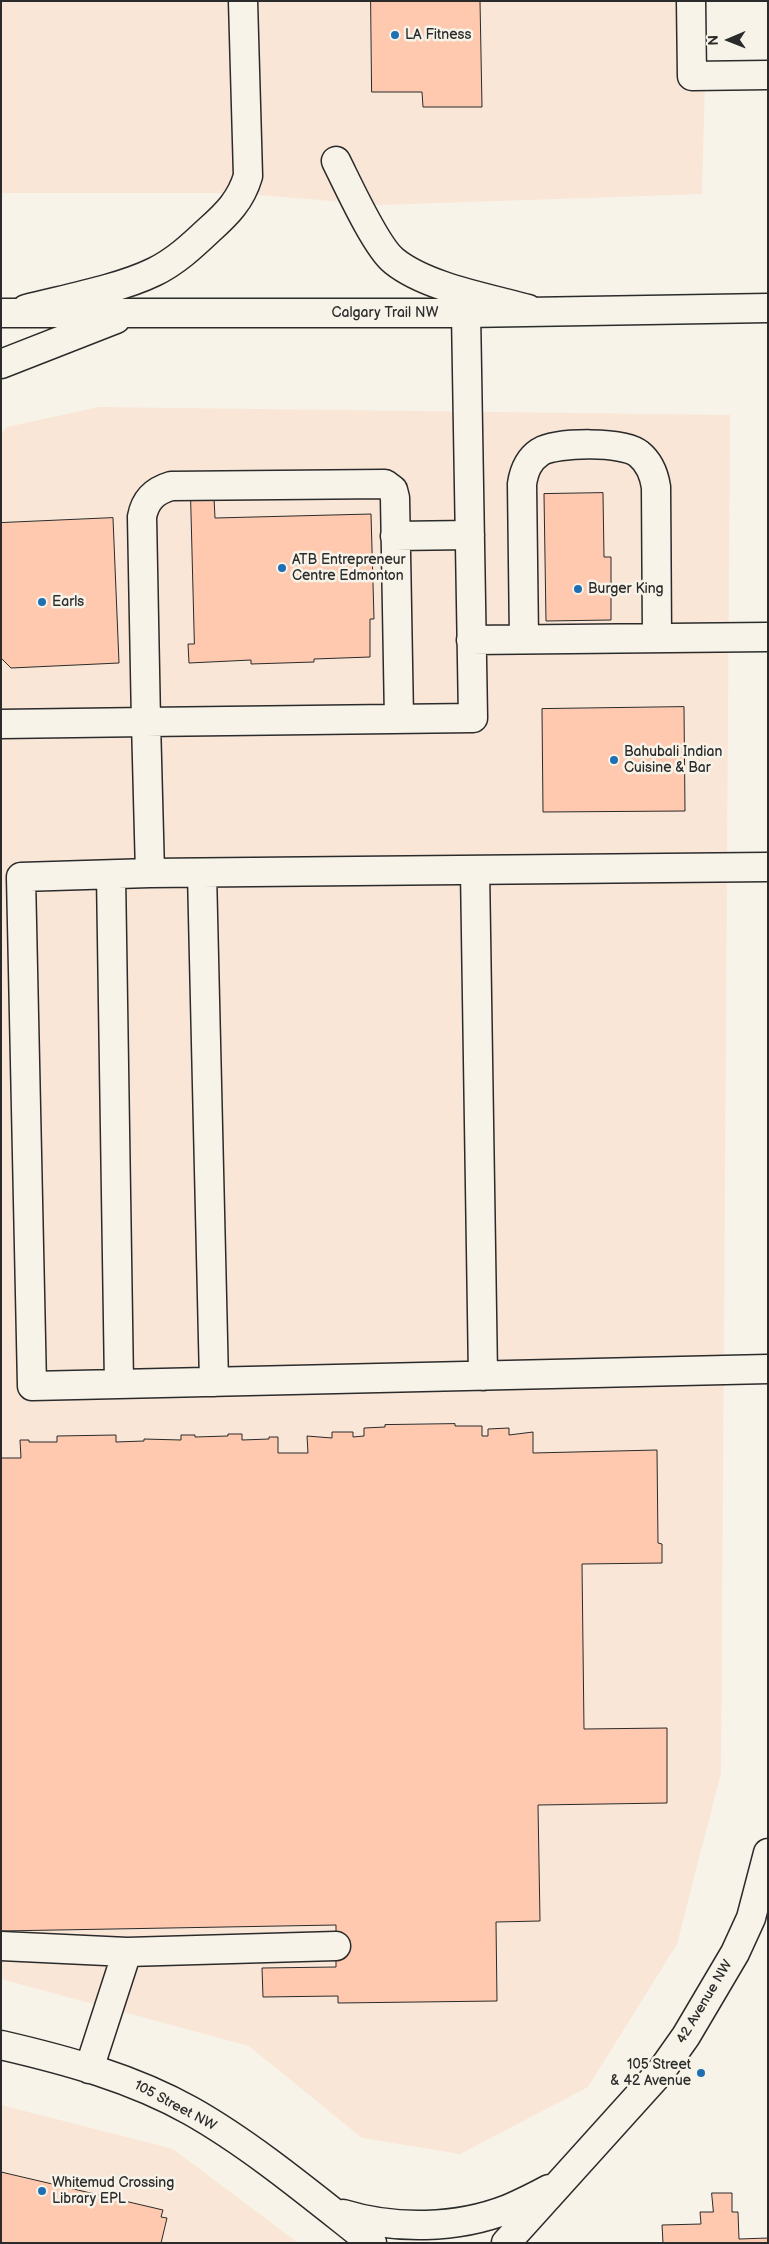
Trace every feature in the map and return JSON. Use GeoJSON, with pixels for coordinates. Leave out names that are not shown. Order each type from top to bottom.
{"type":"FeatureCollection","features":[{"type":"Feature","properties":{"kind":"main road"},"geometry":{"type":"LineString","coordinates":[[6,313],[134,280],[155,272],[183,253],[236,203],[248,176],[243,1]]}},
{"type":"Feature","properties":{"kind":"main road"},"geometry":{"type":"LineString","coordinates":[[691,1],[692,76],[768,75]]}},
{"type":"Feature","properties":{"kind":"main road"},"geometry":{"type":"LineString","coordinates":[[336,162],[380,243],[394,261],[424,278],[536,311]]}},
{"type":"Feature","properties":{"kind":"main road","name":"Calgary Trail NW"},"geometry":{"type":"LineString","coordinates":[[6,313],[466,313],[768,308]]}},
{"type":"Feature","properties":{"kind":"main road"},"geometry":{"type":"LineString","coordinates":[[1,724],[473,718],[466,313]]}},
{"type":"Feature","properties":{"kind":"main road"},"geometry":{"type":"LineString","coordinates":[[1,364],[128,314]]}},
{"type":"Feature","properties":{"kind":"main road"},"geometry":{"type":"LineString","coordinates":[[524,639],[522,484],[528,462],[540,452],[552,447],[614,446],[638,452],[653,472],[656,487],[656,637]]}},
{"type":"Feature","properties":{"kind":"main road"},"geometry":{"type":"LineString","coordinates":[[150,873],[142,517],[144,505],[151,496],[161,489],[171,486],[385,484],[393,490],[399,719]]}},
{"type":"Feature","properties":{"kind":"main road"},"geometry":{"type":"LineString","coordinates":[[395,523],[470,535]]}},
{"type":"Feature","properties":{"kind":"main road"},"geometry":{"type":"LineString","coordinates":[[471,640],[768,637]]}},
{"type":"Feature","properties":{"kind":"main road"},"geometry":{"type":"LineString","coordinates":[[768,867],[150,873],[21,877],[32,1386],[768,1369]]}},
{"type":"Feature","properties":{"kind":"main road"},"geometry":{"type":"LineString","coordinates":[[475,870],[483,1376]]}},
{"type":"Feature","properties":{"kind":"main road"},"geometry":{"type":"LineString","coordinates":[[202,873],[214,1382]]}},
{"type":"Feature","properties":{"kind":"main road"},"geometry":{"type":"LineString","coordinates":[[111,875],[119,1384]]}},
{"type":"Feature","properties":{"kind":"main road","name":"42 Avenue NW"},"geometry":{"type":"LineString","coordinates":[[506,2243],[662,2070],[691,2028],[735,1952],[751,1918],[768,1853]]}},
{"type":"Feature","properties":{"kind":"main road"},"geometry":{"type":"LineString","coordinates":[[1,1946],[127,1952],[336,1946]]}},
{"type":"Feature","properties":{"kind":"main road"},"geometry":{"type":"LineString","coordinates":[[89,2069],[127,1952]]}},
{"type":"Feature","properties":{"kind":"main road","name":"105 Street NW"},"geometry":{"type":"LineString","coordinates":[[1,2045],[89,2069],[135,2084],[191,2111],[242,2144],[372,2243]]}},
{"type":"Feature","properties":{"kind":"main road","name":"105 Street NW"},"geometry":{"type":"LineString","coordinates":[[329,2210],[377,2223],[398,2225],[448,2223],[478,2218],[509,2209],[562,2182]]}},
{"type":"Feature","properties":{"kind":"shaded area"},"geometry":{"type":"Polygon","coordinates":[[[1,1],[707,1],[702,194],[380,205],[236,193],[1,193],[1,1]]]}},
{"type":"Feature","properties":{"kind":"shaded area"},"geometry":{"type":"Polygon","coordinates":[[[99,407],[730,415],[721,1773],[677,1944],[588,2087],[460,2154],[362,2138],[249,2046],[1,1979],[1,434],[7,427],[99,407]]]}},
{"type":"Feature","properties":{"kind":"shaded area"},"geometry":{"type":"Polygon","coordinates":[[[1,2105],[173,2149],[298,2243],[1,2243],[1,2105]]]}},
{"type":"Feature","properties":{"kind":"building"},"geometry":{"type":"Polygon","coordinates":[[[371,1],[480,1],[482,107],[423,107],[422,92],[372,92],[371,1]]]}},
{"type":"Feature","properties":{"kind":"building","name":"Burger King"},"geometry":{"type":"Polygon","coordinates":[[[603,493],[604,557],[611,557],[611,620],[546,621],[544,494],[603,493]]]}},
{"type":"Feature","properties":{"kind":"building","name":"ATB Entrepreneur Centre Edmonton"},"geometry":{"type":"Polygon","coordinates":[[[191,498],[214,498],[215,518],[371,514],[374,619],[370,619],[370,657],[314,659],[314,662],[251,664],[251,660],[189,663],[188,644],[194,644],[191,498]]]}},
{"type":"Feature","properties":{"kind":"building"},"geometry":{"type":"Polygon","coordinates":[[[113,518],[119,663],[11,668],[1,658],[1,523],[113,518]]]}},
{"type":"Feature","properties":{"kind":"building","name":"Bahubali Indian Cuisine & Bar"},"geometry":{"type":"Polygon","coordinates":[[[684,707],[685,811],[543,812],[542,709],[684,707]]]}},
{"type":"Feature","properties":{"kind":"building"},"geometry":{"type":"Polygon","coordinates":[[[455,1424],[455,1426],[482,1426],[482,1436],[488,1436],[488,1429],[509,1428],[509,1435],[533,1432],[533,1453],[657,1450],[658,1543],[662,1544],[662,1563],[582,1564],[584,1729],[667,1728],[667,1803],[538,1805],[540,1921],[496,1922],[497,2001],[338,2003],[338,1996],[263,1997],[262,1968],[336,1967],[336,1925],[1,1931],[1,1458],[21,1458],[20,1440],[29,1440],[29,1442],[57,1442],[57,1436],[116,1435],[116,1442],[144,1441],[144,1439],[181,1440],[181,1435],[195,1435],[195,1437],[242,1434],[242,1440],[278,1437],[278,1453],[308,1453],[307,1436],[332,1438],[332,1432],[353,1432],[353,1437],[364,1436],[364,1428],[385,1427],[385,1425],[455,1424]]]}},
{"type":"Feature","properties":{"kind":"building","name":"Whitemud Crossing Library EPL"},"geometry":{"type":"Polygon","coordinates":[[[1,2172],[163,2210],[161,2217],[167,2218],[161,2243],[1,2243],[1,2172]]]}},
{"type":"Feature","properties":{"kind":"building"},"geometry":{"type":"Polygon","coordinates":[[[712,2193],[732,2193],[732,2212],[738,2212],[739,2239],[768,2238],[768,2243],[663,2243],[662,2225],[701,2224],[700,2212],[713,2212],[712,2193]]]}},
{"type":"Feature","properties":{"kind":"place","name":"LA Fitness"},"geometry":{"type":"Point","coordinates":[395,35]}},
{"type":"Feature","properties":{"kind":"place","name":"ATB Entrepreneur Centre Edmonton"},"geometry":{"type":"Point","coordinates":[282,568]}},
{"type":"Feature","properties":{"kind":"place","name":"Burger King"},"geometry":{"type":"Point","coordinates":[578,589]}},
{"type":"Feature","properties":{"kind":"place","name":"Earls"},"geometry":{"type":"Point","coordinates":[42,602]}},
{"type":"Feature","properties":{"kind":"place","name":"Bahubali Indian Cuisine & Bar"},"geometry":{"type":"Point","coordinates":[614,760]}},
{"type":"Feature","properties":{"kind":"place","name":"105 Street & 42 Avenue"},"geometry":{"type":"Point","coordinates":[701,2073]}},
{"type":"Feature","properties":{"kind":"place","name":"Whitemud Crossing Library EPL"},"geometry":{"type":"Point","coordinates":[42,2191]}}]}
